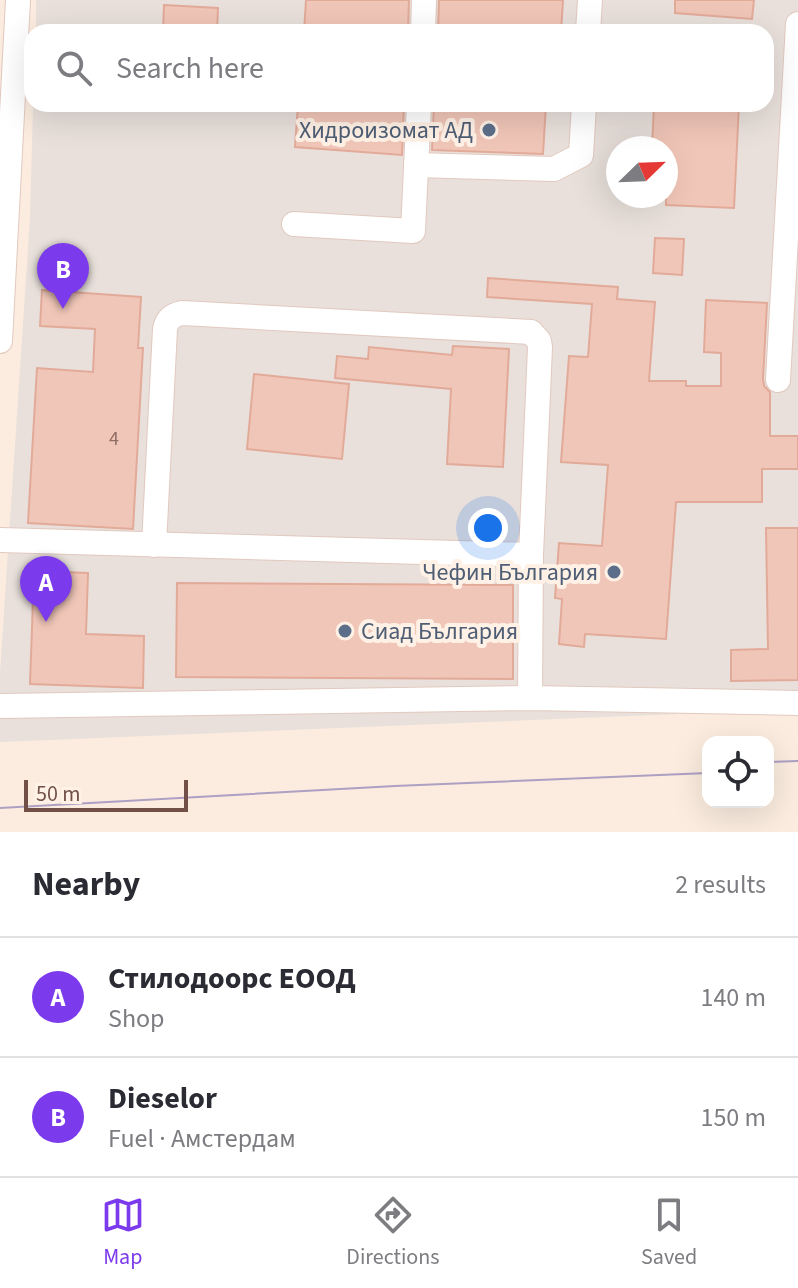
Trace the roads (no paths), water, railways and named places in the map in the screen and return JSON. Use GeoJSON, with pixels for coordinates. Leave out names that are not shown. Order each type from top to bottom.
{"type":"FeatureCollection","features":[{"type":"Feature","properties":{"kind":"street"},"geometry":{"type":"LineString","coordinates":[[0,341],[18,0]]}},
{"type":"Feature","properties":{"kind":"street"},"geometry":{"type":"LineString","coordinates":[[423,24],[424,0]]}},
{"type":"Feature","properties":{"kind":"street"},"geometry":{"type":"LineString","coordinates":[[588,24],[590,0]]}},
{"type":"Feature","properties":{"kind":"street"},"geometry":{"type":"LineString","coordinates":[[778,380],[798,24]]}},
{"type":"Feature","properties":{"kind":"street"},"geometry":{"type":"LineString","coordinates":[[294,224],[413,231],[419,112]]}},
{"type":"Feature","properties":{"kind":"street"},"geometry":{"type":"LineString","coordinates":[[416,165],[554,169],[581,155],[584,112]]}},
{"type":"Feature","properties":{"kind":"street"},"geometry":{"type":"LineString","coordinates":[[154,545],[165,329],[170,317],[182,313],[531,332],[540,347],[531,555],[530,698]]}},
{"type":"Feature","properties":{"kind":"street"},"geometry":{"type":"LineString","coordinates":[[0,540],[531,555]]}},
{"type":"Feature","properties":{"kind":"street"},"geometry":{"type":"LineString","coordinates":[[0,706],[530,698],[798,703]]}},
{"type":"Feature","properties":{"kind":"tram line"},"geometry":{"type":"LineString","coordinates":[[774,762],[798,761]]}},
{"type":"Feature","properties":{"kind":"tram line"},"geometry":{"type":"LineString","coordinates":[[0,808],[395,786],[702,773]]}},
{"type":"Feature","properties":{"kind":"place","name":"Хидроизомат АД"},"geometry":{"type":"Point","coordinates":[489,130]}},
{"type":"Feature","properties":{"kind":"place","name":"Dieselor"},"geometry":{"type":"Point","coordinates":[63,309]}},
{"type":"Feature","properties":{"kind":"place","name":"Чефин България"},"geometry":{"type":"Point","coordinates":[614,572]}},
{"type":"Feature","properties":{"kind":"place","name":"Стилодоорс ЕООД"},"geometry":{"type":"Point","coordinates":[46,622]}},
{"type":"Feature","properties":{"kind":"place","name":"Сиад България"},"geometry":{"type":"Point","coordinates":[345,631]}}]}
